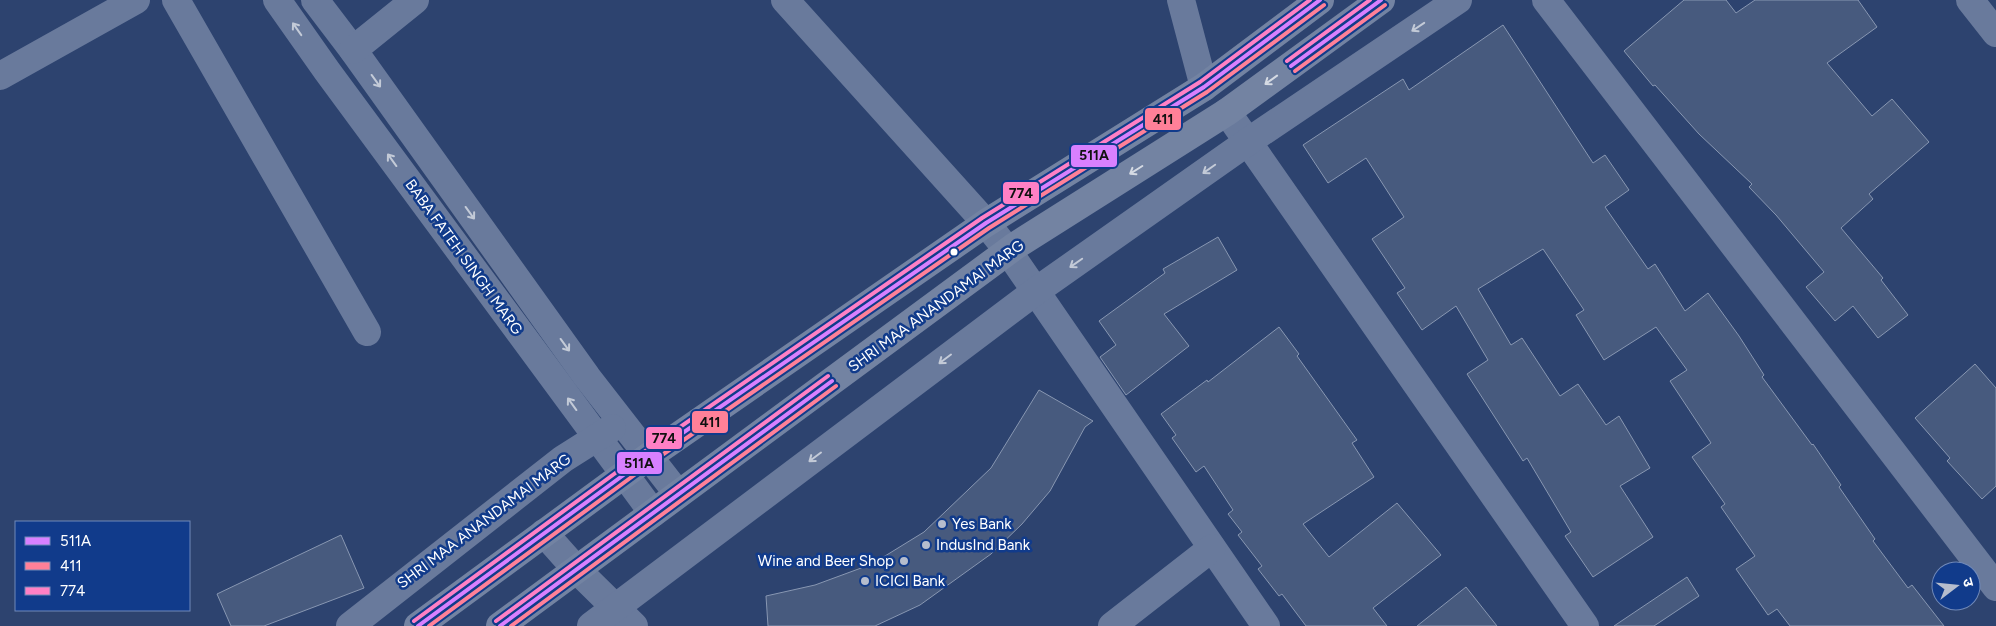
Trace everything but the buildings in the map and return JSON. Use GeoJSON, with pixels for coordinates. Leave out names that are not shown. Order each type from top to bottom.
{"type":"FeatureCollection","features":[{"type":"Feature","properties":{"kind":"main road"},"geometry":{"type":"LineString","coordinates":[[418,626],[648,457],[986,223],[1204,87],[1320,0]]}},
{"type":"Feature","properties":{"kind":"main road","name":"SHRI MAA ANANDAMAI MARG"},"geometry":{"type":"LineString","coordinates":[[500,626],[1008,251],[1227,112],[1382,0]]}},
{"type":"Feature","properties":{"kind":"street"},"geometry":{"type":"LineString","coordinates":[[0,76],[136,0]]}},
{"type":"Feature","properties":{"kind":"street"},"geometry":{"type":"LineString","coordinates":[[176,0],[367,332]]}},
{"type":"Feature","properties":{"kind":"street","name":"BABA FATEH SINGH MARG"},"geometry":{"type":"LineString","coordinates":[[277,0],[327,71],[653,513]]}},
{"type":"Feature","properties":{"kind":"street","name":"BABA FATEH SINGH MARG"},"geometry":{"type":"LineString","coordinates":[[315,0],[622,422],[678,494]]}},
{"type":"Feature","properties":{"kind":"street"},"geometry":{"type":"LineString","coordinates":[[353,50],[415,0]]}},
{"type":"Feature","properties":{"kind":"street"},"geometry":{"type":"LineString","coordinates":[[785,0],[986,223],[1008,251],[1266,626]]}},
{"type":"Feature","properties":{"kind":"street"},"geometry":{"type":"LineString","coordinates":[[1181,0],[1204,87]]}},
{"type":"Feature","properties":{"kind":"street"},"geometry":{"type":"LineString","coordinates":[[591,626],[625,617],[1036,291],[1249,141],[1458,0]]}},
{"type":"Feature","properties":{"kind":"street"},"geometry":{"type":"LineString","coordinates":[[1546,0],[1996,587]]}},
{"type":"Feature","properties":{"kind":"street"},"geometry":{"type":"LineString","coordinates":[[1970,0],[1996,33]]}},
{"type":"Feature","properties":{"kind":"street"},"geometry":{"type":"LineString","coordinates":[[1227,112],[1585,626]]}},
{"type":"Feature","properties":{"kind":"street","name":"SHRI MAA ANANDAMAI MARG"},"geometry":{"type":"LineString","coordinates":[[350,626],[563,459],[622,422]]}},
{"type":"Feature","properties":{"kind":"street"},"geometry":{"type":"LineString","coordinates":[[544,533],[576,569],[625,617]]}},
{"type":"Feature","properties":{"kind":"street"},"geometry":{"type":"LineString","coordinates":[[1112,626],[1212,548]]}},
{"type":"Feature","properties":{"kind":"transit line","name":"774"},"geometry":{"type":"LineString","coordinates":[[414,621],[644,452],[982,218],[1200,82],[1310,0]]}},
{"type":"Feature","properties":{"kind":"transit line","name":"511A"},"geometry":{"type":"LineString","coordinates":[[418,626],[648,457],[986,223],[1204,87],[1320,0]]}},
{"type":"Feature","properties":{"kind":"transit line","name":"774"},"geometry":{"type":"LineString","coordinates":[[1287,61],[1370,0]]}},
{"type":"Feature","properties":{"kind":"transit line","name":"511A"},"geometry":{"type":"LineString","coordinates":[[1291,66],[1381,0]]}},
{"type":"Feature","properties":{"kind":"transit line","name":"411"},"geometry":{"type":"LineString","coordinates":[[429,626],[652,462],[989,228],[1207,92],[1324,5]]}},
{"type":"Feature","properties":{"kind":"transit line","name":"411"},"geometry":{"type":"LineString","coordinates":[[1295,71],[1385,5]]}},
{"type":"Feature","properties":{"kind":"transit line","name":"774"},"geometry":{"type":"LineString","coordinates":[[496,621],[828,376]]}},
{"type":"Feature","properties":{"kind":"transit line","name":"511A"},"geometry":{"type":"LineString","coordinates":[[500,626],[832,381]]}},
{"type":"Feature","properties":{"kind":"transit line","name":"411"},"geometry":{"type":"LineString","coordinates":[[511,626],[836,386]]}},
{"type":"Feature","properties":{"kind":"place","name":"Yes Bank"},"geometry":{"type":"Point","coordinates":[942,524]}},
{"type":"Feature","properties":{"kind":"place","name":"IndusInd Bank"},"geometry":{"type":"Point","coordinates":[926,545]}},
{"type":"Feature","properties":{"kind":"place","name":"Wine and Beer Shop"},"geometry":{"type":"Point","coordinates":[904,561]}},
{"type":"Feature","properties":{"kind":"place","name":"ICICI Bank"},"geometry":{"type":"Point","coordinates":[865,581]}}]}
